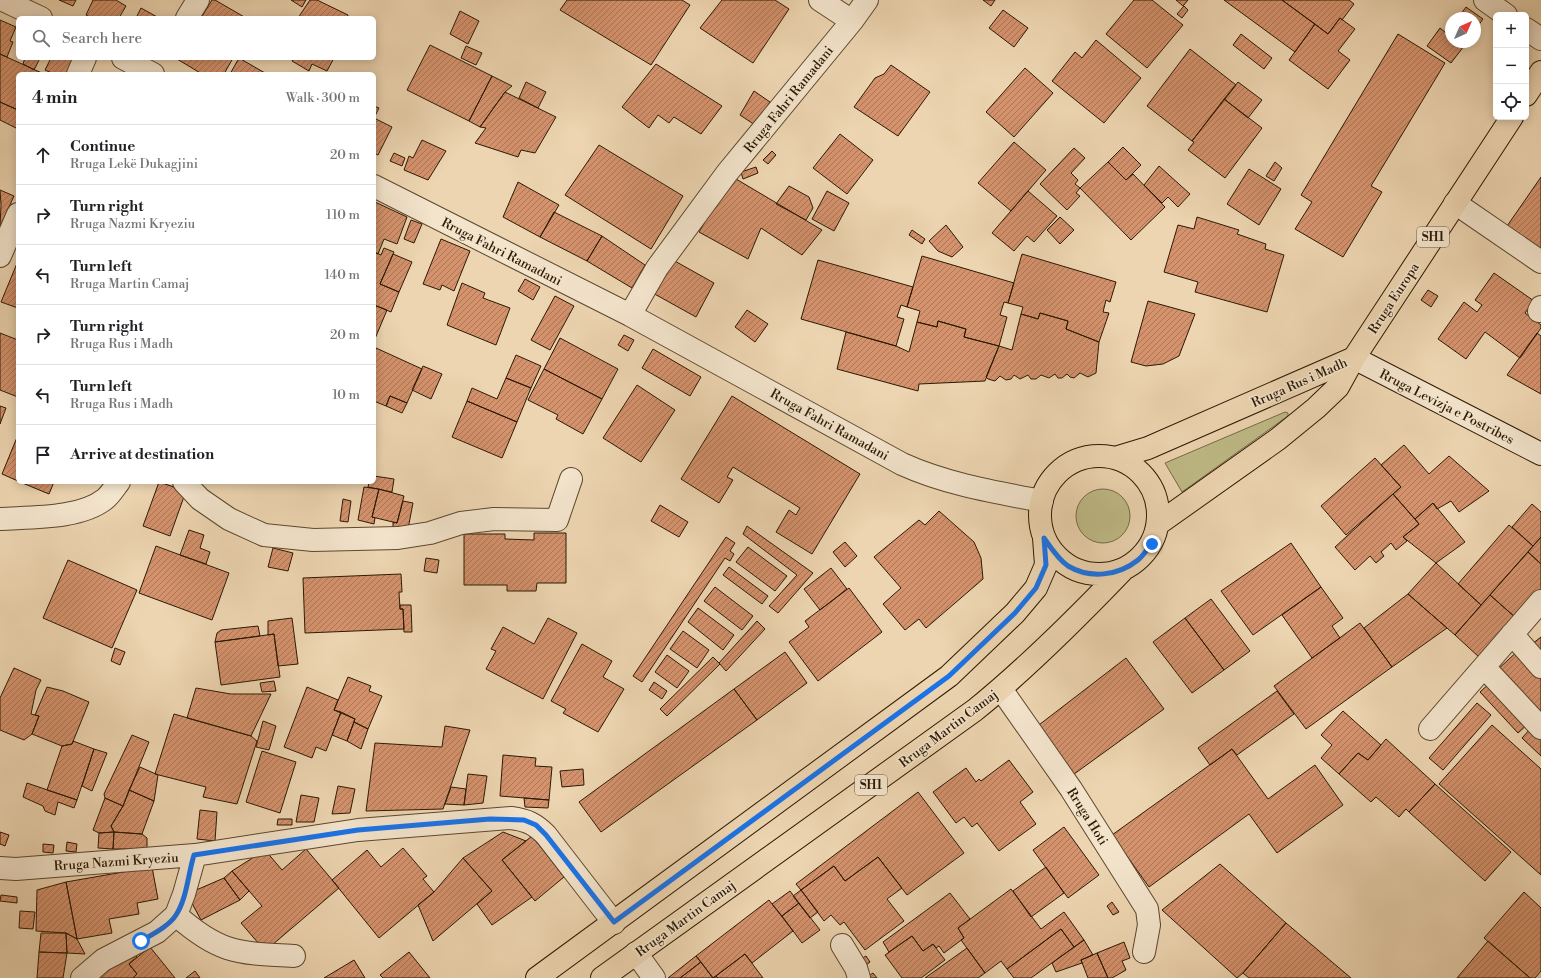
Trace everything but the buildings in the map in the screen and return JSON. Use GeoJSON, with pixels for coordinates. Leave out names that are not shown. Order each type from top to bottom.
{"type":"FeatureCollection","features":[{"type":"Feature","properties":{"kind":"main road"},"geometry":{"type":"LineString","coordinates":[[1529,90],[1541,72]]}},
{"type":"Feature","properties":{"kind":"main road","name":"Rruga Europa"},"geometry":{"type":"LineString","coordinates":[[1354,358],[1510,120]]}},
{"type":"Feature","properties":{"kind":"main road","name":"Rruga Rus i Madh"},"geometry":{"type":"LineString","coordinates":[[1115,458],[1148,448],[1354,358]]}},
{"type":"Feature","properties":{"kind":"main road","name":"Rruga Rus i Madh"},"geometry":{"type":"LineString","coordinates":[[1158,524],[1278,439],[1316,408],[1338,387],[1354,358]]}},
{"type":"Feature","properties":{"kind":"main road","name":"Rruga Rus i Madh"},"geometry":{"type":"LineString","coordinates":[[1096,456],[1115,458],[1140,472],[1149,483],[1155,496],[1158,510],[1158,524],[1152,544],[1139,560],[1122,570],[1103,574],[1085,573],[1068,566],[1054,553],[1044,538],[1041,526],[1042,501],[1049,484],[1062,469],[1078,460],[1096,456]]}},
{"type":"Feature","properties":{"kind":"main road"},"geometry":{"type":"LineString","coordinates":[[537,978],[949,676],[1015,613],[1036,588],[1046,565],[1044,538]]}},
{"type":"Feature","properties":{"kind":"main road","name":"Rruga Martin Camaj"},"geometry":{"type":"LineString","coordinates":[[602,978],[975,710],[1001,689],[1053,640],[1122,570]]}},
{"type":"Feature","properties":{"kind":"street"},"geometry":{"type":"LineString","coordinates":[[3,0],[37,16]]}},
{"type":"Feature","properties":{"kind":"street"},"geometry":{"type":"LineString","coordinates":[[188,16],[198,0]]}},
{"type":"Feature","properties":{"kind":"street"},"geometry":{"type":"LineString","coordinates":[[820,0],[852,21]]}},
{"type":"Feature","properties":{"kind":"street","name":"Rruga Fahri Ramadani"},"geometry":{"type":"LineString","coordinates":[[630,315],[657,268],[726,173],[852,21],[867,0]]}},
{"type":"Feature","properties":{"kind":"street"},"geometry":{"type":"LineString","coordinates":[[1485,0],[1502,12]]}},
{"type":"Feature","properties":{"kind":"street"},"geometry":{"type":"LineString","coordinates":[[1529,31],[1541,39]]}},
{"type":"Feature","properties":{"kind":"street"},"geometry":{"type":"LineString","coordinates":[[79,72],[84,60]]}},
{"type":"Feature","properties":{"kind":"street"},"geometry":{"type":"LineString","coordinates":[[126,60],[150,72]]}},
{"type":"Feature","properties":{"kind":"street"},"geometry":{"type":"LineString","coordinates":[[155,72],[161,60]]}},
{"type":"Feature","properties":{"kind":"street","name":"Rruga Fahri Ramadani"},"geometry":{"type":"LineString","coordinates":[[376,187],[630,315],[906,466],[934,477],[971,487],[1042,501]]}},
{"type":"Feature","properties":{"kind":"street"},"geometry":{"type":"LineString","coordinates":[[1455,203],[1541,262]]}},
{"type":"Feature","properties":{"kind":"street"},"geometry":{"type":"LineString","coordinates":[[0,256],[16,219]]}},
{"type":"Feature","properties":{"kind":"street","name":"Rruga Levizja e Postribes"},"geometry":{"type":"LineString","coordinates":[[1354,358],[1541,454]]}},
{"type":"Feature","properties":{"kind":"street"},"geometry":{"type":"LineString","coordinates":[[186,484],[200,499],[229,519],[264,535],[313,540],[398,538],[430,533],[461,524],[494,519],[557,520],[571,480]]}},
{"type":"Feature","properties":{"kind":"street"},"geometry":{"type":"LineString","coordinates":[[0,519],[67,514],[88,508],[106,499],[118,484]]}},
{"type":"Feature","properties":{"kind":"street"},"geometry":{"type":"LineString","coordinates":[[1430,729],[1541,601]]}},
{"type":"Feature","properties":{"kind":"street"},"geometry":{"type":"LineString","coordinates":[[1512,634],[1541,667]]}},
{"type":"Feature","properties":{"kind":"street"},"geometry":{"type":"LineString","coordinates":[[1484,667],[1541,728]]}},
{"type":"Feature","properties":{"kind":"street","name":"Rruga Hoti"},"geometry":{"type":"LineString","coordinates":[[1001,689],[1072,789],[1147,909],[1149,925],[1144,952]]}},
{"type":"Feature","properties":{"kind":"street","name":"Rruga Nazmi Kryeziu"},"geometry":{"type":"LineString","coordinates":[[0,868],[16,869],[194,855],[358,830],[490,819],[524,820],[536,825],[546,835],[614,922]]}},
{"type":"Feature","properties":{"kind":"street"},"geometry":{"type":"LineString","coordinates":[[82,978],[103,960],[157,932],[176,915],[184,894],[194,855]]}},
{"type":"Feature","properties":{"kind":"street"},"geometry":{"type":"LineString","coordinates":[[176,915],[195,932],[218,946],[243,953],[294,956]]}},
{"type":"Feature","properties":{"kind":"street"},"geometry":{"type":"LineString","coordinates":[[842,945],[856,968],[859,978]]}},
{"type":"Feature","properties":{"kind":"street"},"geometry":{"type":"LineString","coordinates":[[636,953],[654,978]]}},
{"type":"Feature","properties":{"kind":"shaded area"},"geometry":{"type":"Polygon","coordinates":[[[1285,412],[1288,413],[1288,416],[1182,492],[1165,463],[1285,412]]]}},
{"type":"Feature","properties":{"kind":"shaded area"},"geometry":{"type":"Polygon","coordinates":[[[1103,489],[1113,491],[1122,497],[1128,506],[1130,516],[1128,526],[1122,535],[1113,541],[1103,543],[1093,541],[1084,535],[1078,526],[1076,516],[1078,506],[1084,497],[1093,491],[1103,489]]]}},
{"type":"Feature","properties":{"kind":"route"},"geometry":{"type":"LineString","coordinates":[[141,941],[157,932],[176,915],[184,894],[194,855],[358,830],[511,818],[524,820],[536,825],[546,835],[572,871],[614,922],[949,676],[1015,613],[1036,588],[1046,565],[1044,538],[1054,553],[1068,566],[1085,573],[1103,574],[1122,570],[1139,560],[1152,544]]}}]}
